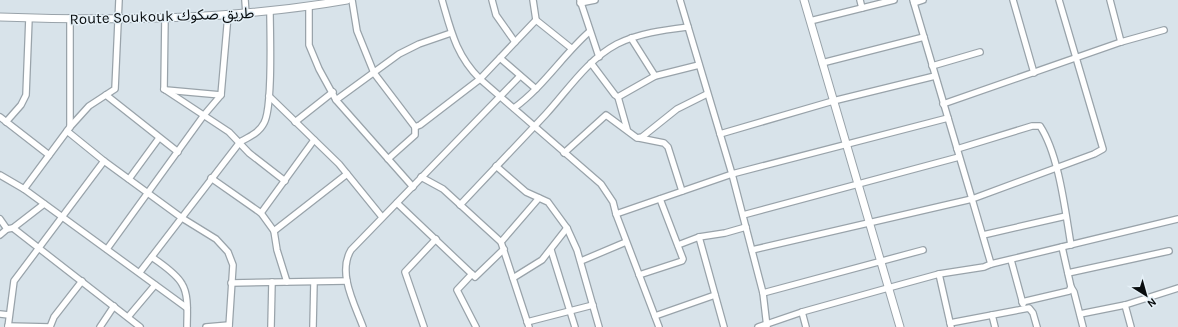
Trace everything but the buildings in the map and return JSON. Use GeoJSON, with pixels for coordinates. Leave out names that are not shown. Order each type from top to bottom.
{"type":"FeatureCollection","features":[{"type":"Feature","properties":{"kind":"street"},"geometry":{"type":"LineString","coordinates":[[24,189],[69,129],[89,106],[106,95],[116,86],[119,0]]}},
{"type":"Feature","properties":{"kind":"street"},"geometry":{"type":"LineString","coordinates":[[245,0],[246,14]]}},
{"type":"Feature","properties":{"kind":"street","name":"Route Soukouk طريق صكوك"},"geometry":{"type":"LineString","coordinates":[[0,17],[119,19],[228,15],[270,12],[309,6],[320,2],[347,0]]}},
{"type":"Feature","properties":{"kind":"street"},"geometry":{"type":"LineString","coordinates":[[352,0],[357,31],[374,73],[415,127],[415,135],[388,159]]}},
{"type":"Feature","properties":{"kind":"street"},"geometry":{"type":"LineString","coordinates":[[442,0],[451,33],[465,64],[499,96],[601,184],[613,202],[626,242],[659,327]]}},
{"type":"Feature","properties":{"kind":"street"},"geometry":{"type":"LineString","coordinates":[[492,0],[496,15],[515,42]]}},
{"type":"Feature","properties":{"kind":"street"},"geometry":{"type":"LineString","coordinates":[[533,0],[536,20],[571,48]]}},
{"type":"Feature","properties":{"kind":"street"},"geometry":{"type":"LineString","coordinates":[[594,0],[580,1],[589,32],[599,57]]}},
{"type":"Feature","properties":{"kind":"street"},"geometry":{"type":"LineString","coordinates":[[680,0],[732,174],[763,293],[768,326]]}},
{"type":"Feature","properties":{"kind":"street"},"geometry":{"type":"LineString","coordinates":[[804,0],[900,327]]}},
{"type":"Feature","properties":{"kind":"street"},"geometry":{"type":"LineString","coordinates":[[860,0],[862,8]]}},
{"type":"Feature","properties":{"kind":"street"},"geometry":{"type":"LineString","coordinates":[[810,21],[894,0]]}},
{"type":"Feature","properties":{"kind":"street"},"geometry":{"type":"LineString","coordinates":[[923,0],[913,1],[991,264]]}},
{"type":"Feature","properties":{"kind":"street"},"geometry":{"type":"LineString","coordinates":[[1013,0],[1034,73]]}},
{"type":"Feature","properties":{"kind":"street"},"geometry":{"type":"LineString","coordinates":[[752,250],[972,199],[1094,154],[1103,148],[1059,0]]}},
{"type":"Feature","properties":{"kind":"street"},"geometry":{"type":"LineString","coordinates":[[1110,0],[1121,42]]}},
{"type":"Feature","properties":{"kind":"street"},"geometry":{"type":"LineString","coordinates":[[309,6],[309,45],[319,69],[333,92],[336,100],[413,187]]}},
{"type":"Feature","properties":{"kind":"street"},"geometry":{"type":"LineString","coordinates":[[140,272],[240,142],[254,134],[266,120],[269,96],[270,12]]}},
{"type":"Feature","properties":{"kind":"street"},"geometry":{"type":"LineString","coordinates":[[107,249],[204,115],[221,95],[228,15]]}},
{"type":"Feature","properties":{"kind":"street"},"geometry":{"type":"LineString","coordinates":[[164,89],[165,17]]}},
{"type":"Feature","properties":{"kind":"street"},"geometry":{"type":"LineString","coordinates":[[6,122],[21,105],[26,95],[29,18]]}},
{"type":"Feature","properties":{"kind":"street"},"geometry":{"type":"LineString","coordinates":[[70,18],[69,129],[104,161],[182,218],[216,240],[228,252],[233,265],[229,326],[206,327]]}},
{"type":"Feature","properties":{"kind":"street"},"geometry":{"type":"LineString","coordinates":[[415,127],[420,125],[480,79],[536,20]]}},
{"type":"Feature","properties":{"kind":"street"},"geometry":{"type":"LineString","coordinates":[[460,205],[599,57],[617,44],[631,38],[653,32],[688,27]]}},
{"type":"Feature","properties":{"kind":"street"},"geometry":{"type":"LineString","coordinates":[[943,104],[1076,59],[1121,42],[1164,30]]}},
{"type":"Feature","properties":{"kind":"street"},"geometry":{"type":"LineString","coordinates":[[514,108],[536,89],[571,48],[589,32]]}},
{"type":"Feature","properties":{"kind":"street"},"geometry":{"type":"LineString","coordinates":[[336,100],[405,50],[451,33]]}},
{"type":"Feature","properties":{"kind":"street"},"geometry":{"type":"LineString","coordinates":[[822,63],[924,37]]}},
{"type":"Feature","properties":{"kind":"street"},"geometry":{"type":"LineString","coordinates":[[631,38],[655,76]]}},
{"type":"Feature","properties":{"kind":"street"},"geometry":{"type":"LineString","coordinates":[[932,66],[980,52]]}},
{"type":"Feature","properties":{"kind":"street"},"geometry":{"type":"LineString","coordinates":[[500,58],[536,89]]}},
{"type":"Feature","properties":{"kind":"street"},"geometry":{"type":"LineString","coordinates":[[592,63],[615,96],[618,97],[627,130]]}},
{"type":"Feature","properties":{"kind":"street"},"geometry":{"type":"LineString","coordinates":[[618,97],[655,76],[699,65]]}},
{"type":"Feature","properties":{"kind":"street"},"geometry":{"type":"LineString","coordinates":[[363,327],[347,280],[346,270],[348,255],[355,245],[520,76]]}},
{"type":"Feature","properties":{"kind":"street"},"geometry":{"type":"LineString","coordinates":[[720,134],[833,101],[936,76]]}},
{"type":"Feature","properties":{"kind":"street"},"geometry":{"type":"LineString","coordinates":[[164,89],[221,95]]}},
{"type":"Feature","properties":{"kind":"street"},"geometry":{"type":"LineString","coordinates":[[164,89],[229,132],[249,153],[284,181]]}},
{"type":"Feature","properties":{"kind":"street"},"geometry":{"type":"LineString","coordinates":[[295,122],[333,92]]}},
{"type":"Feature","properties":{"kind":"street"},"geometry":{"type":"LineString","coordinates":[[637,138],[647,134],[677,108],[707,94]]}},
{"type":"Feature","properties":{"kind":"street"},"geometry":{"type":"LineString","coordinates":[[106,95],[178,152]]}},
{"type":"Feature","properties":{"kind":"street"},"geometry":{"type":"LineString","coordinates":[[269,96],[348,174],[382,218]]}},
{"type":"Feature","properties":{"kind":"street"},"geometry":{"type":"LineString","coordinates":[[564,153],[606,115],[637,138],[664,142],[668,147],[682,191]]}},
{"type":"Feature","properties":{"kind":"street"},"geometry":{"type":"LineString","coordinates":[[0,117],[49,155]]}},
{"type":"Feature","properties":{"kind":"street"},"geometry":{"type":"LineString","coordinates":[[616,214],[732,174],[948,118]]}},
{"type":"Feature","properties":{"kind":"street"},"geometry":{"type":"LineString","coordinates":[[957,149],[1032,126],[1040,126],[1056,168],[1071,245]]}},
{"type":"Feature","properties":{"kind":"street"},"geometry":{"type":"LineString","coordinates":[[129,179],[159,138]]}},
{"type":"Feature","properties":{"kind":"street"},"geometry":{"type":"LineString","coordinates":[[261,213],[314,140]]}},
{"type":"Feature","properties":{"kind":"street"},"geometry":{"type":"LineString","coordinates":[[743,215],[960,157]]}},
{"type":"Feature","properties":{"kind":"street"},"geometry":{"type":"LineString","coordinates":[[82,281],[54,317],[50,327],[8,327],[14,281],[104,161]]}},
{"type":"Feature","properties":{"kind":"street"},"geometry":{"type":"LineString","coordinates":[[496,166],[526,192],[540,198],[552,206],[567,228],[574,240],[581,261],[599,327]]}},
{"type":"Feature","properties":{"kind":"street"},"geometry":{"type":"LineString","coordinates":[[274,231],[348,174]]}},
{"type":"Feature","properties":{"kind":"street"},"geometry":{"type":"LineString","coordinates":[[421,177],[431,184],[441,187],[501,242],[528,324],[593,305]]}},
{"type":"Feature","properties":{"kind":"street"},"geometry":{"type":"LineString","coordinates":[[2,178],[24,189],[140,272],[187,308]]}},
{"type":"Feature","properties":{"kind":"street"},"geometry":{"type":"LineString","coordinates":[[211,178],[261,213],[274,231],[277,250],[287,282]]}},
{"type":"Feature","properties":{"kind":"street"},"geometry":{"type":"LineString","coordinates":[[501,242],[540,198]]}},
{"type":"Feature","properties":{"kind":"street"},"geometry":{"type":"LineString","coordinates":[[639,275],[682,261],[683,256],[660,199]]}},
{"type":"Feature","properties":{"kind":"street"},"geometry":{"type":"LineString","coordinates":[[397,203],[475,277],[478,276],[504,249]]}},
{"type":"Feature","properties":{"kind":"street"},"geometry":{"type":"LineString","coordinates":[[0,234],[7,229],[13,228],[44,204]]}},
{"type":"Feature","properties":{"kind":"street"},"geometry":{"type":"LineString","coordinates":[[982,235],[1066,216]]}},
{"type":"Feature","properties":{"kind":"street"},"geometry":{"type":"LineString","coordinates":[[0,219],[7,229]]}},
{"type":"Feature","properties":{"kind":"street"},"geometry":{"type":"LineString","coordinates":[[758,327],[768,326],[802,312],[939,274],[984,267],[991,264],[1178,219]]}},
{"type":"Feature","properties":{"kind":"street"},"geometry":{"type":"LineString","coordinates":[[678,245],[699,237],[725,233],[746,227]]}},
{"type":"Feature","properties":{"kind":"street"},"geometry":{"type":"LineString","coordinates":[[13,228],[140,327]]}},
{"type":"Feature","properties":{"kind":"street"},"geometry":{"type":"LineString","coordinates":[[513,278],[542,260],[567,228]]}},
{"type":"Feature","properties":{"kind":"street"},"geometry":{"type":"LineString","coordinates":[[699,237],[724,327]]}},
{"type":"Feature","properties":{"kind":"street"},"geometry":{"type":"LineString","coordinates":[[424,327],[405,272],[436,239]]}},
{"type":"Feature","properties":{"kind":"street"},"geometry":{"type":"LineString","coordinates":[[581,261],[626,242]]}},
{"type":"Feature","properties":{"kind":"street"},"geometry":{"type":"LineString","coordinates":[[1062,247],[1071,287],[1074,292],[1083,327]]}},
{"type":"Feature","properties":{"kind":"street"},"geometry":{"type":"LineString","coordinates":[[551,250],[575,327]]}},
{"type":"Feature","properties":{"kind":"street"},"geometry":{"type":"LineString","coordinates":[[763,293],[923,250]]}},
{"type":"Feature","properties":{"kind":"street"},"geometry":{"type":"LineString","coordinates":[[1068,273],[1169,251]]}},
{"type":"Feature","properties":{"kind":"street"},"geometry":{"type":"LineString","coordinates":[[152,256],[182,283],[187,308],[187,327]]}},
{"type":"Feature","properties":{"kind":"street"},"geometry":{"type":"LineString","coordinates":[[1011,260],[1023,305],[1031,309],[1037,327]]}},
{"type":"Feature","properties":{"kind":"street"},"geometry":{"type":"LineString","coordinates":[[472,274],[457,290],[476,327]]}},
{"type":"Feature","properties":{"kind":"street"},"geometry":{"type":"LineString","coordinates":[[939,274],[950,325],[992,315],[1067,293],[1071,287]]}},
{"type":"Feature","properties":{"kind":"street"},"geometry":{"type":"LineString","coordinates":[[231,283],[347,280]]}},
{"type":"Feature","properties":{"kind":"street"},"geometry":{"type":"LineString","coordinates":[[271,327],[272,282]]}},
{"type":"Feature","properties":{"kind":"street"},"geometry":{"type":"LineString","coordinates":[[313,327],[314,282]]}},
{"type":"Feature","properties":{"kind":"street"},"geometry":{"type":"LineString","coordinates":[[128,317],[156,285]]}},
{"type":"Feature","properties":{"kind":"street"},"geometry":{"type":"LineString","coordinates":[[1080,314],[1125,305],[1178,288]]}},
{"type":"Feature","properties":{"kind":"street"},"geometry":{"type":"LineString","coordinates":[[655,316],[715,295]]}},
{"type":"Feature","properties":{"kind":"street"},"geometry":{"type":"LineString","coordinates":[[1125,305],[1131,327]]}},
{"type":"Feature","properties":{"kind":"street"},"geometry":{"type":"LineString","coordinates":[[100,327],[114,306]]}},
{"type":"Feature","properties":{"kind":"street"},"geometry":{"type":"LineString","coordinates":[[802,312],[806,327]]}},
{"type":"Feature","properties":{"kind":"street"},"geometry":{"type":"LineString","coordinates":[[0,314],[9,314]]}},
{"type":"Feature","properties":{"kind":"street"},"geometry":{"type":"LineString","coordinates":[[992,315],[995,327]]}}]}
